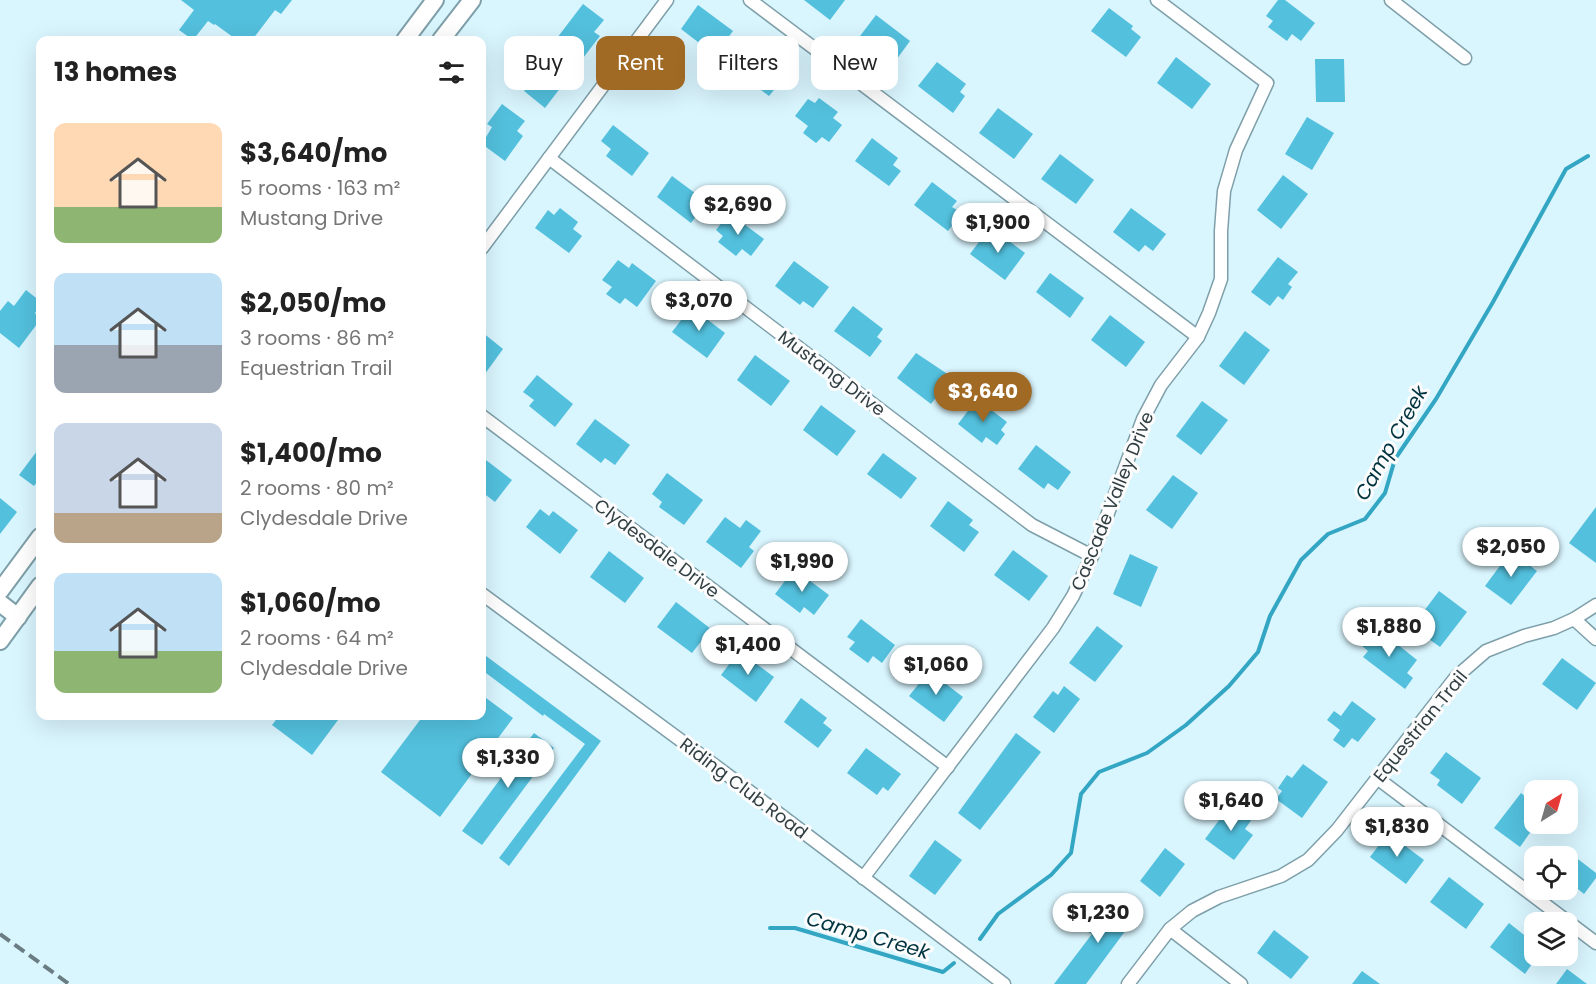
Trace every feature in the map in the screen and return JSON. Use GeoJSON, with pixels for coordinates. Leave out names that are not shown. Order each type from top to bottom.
{"type":"FeatureCollection","features":[{"type":"Feature","properties":{"kind":"main road"},"geometry":{"type":"LineString","coordinates":[[408,36],[435,0]]}},
{"type":"Feature","properties":{"kind":"main road"},"geometry":{"type":"LineString","coordinates":[[444,36],[472,0]]}},
{"type":"Feature","properties":{"kind":"main road"},"geometry":{"type":"LineString","coordinates":[[0,591],[36,542]]}},
{"type":"Feature","properties":{"kind":"main road"},"geometry":{"type":"LineString","coordinates":[[0,640],[36,592]]}},
{"type":"Feature","properties":{"kind":"main road"},"geometry":{"type":"LineString","coordinates":[[0,603],[18,617]]}},
{"type":"Feature","properties":{"kind":"street"},"geometry":{"type":"LineString","coordinates":[[486,243],[667,0]]}},
{"type":"Feature","properties":{"kind":"street"},"geometry":{"type":"LineString","coordinates":[[750,0],[1198,337]]}},
{"type":"Feature","properties":{"kind":"street","name":"Cascade Valley Drive"},"geometry":{"type":"LineString","coordinates":[[863,878],[1053,628],[1073,596],[1092,556],[1143,419],[1161,385],[1198,337],[1221,279],[1224,191],[1236,150],[1267,83],[1157,0]]}},
{"type":"Feature","properties":{"kind":"street"},"geometry":{"type":"LineString","coordinates":[[1391,0],[1465,58]]}},
{"type":"Feature","properties":{"kind":"street","name":"Mustang Drive"},"geometry":{"type":"LineString","coordinates":[[549,158],[1032,525],[1092,556]]}},
{"type":"Feature","properties":{"kind":"street","name":"Clydesdale Drive"},"geometry":{"type":"LineString","coordinates":[[486,419],[948,766]]}},
{"type":"Feature","properties":{"kind":"street","name":"Riding Club Road"},"geometry":{"type":"LineString","coordinates":[[486,597],[721,770],[1004,984]]}},
{"type":"Feature","properties":{"kind":"street","name":"Equestrian Trail"},"geometry":{"type":"LineString","coordinates":[[1128,984],[1170,929],[1192,911],[1219,897],[1281,876],[1308,860],[1337,830],[1456,677],[1486,651],[1574,620],[1596,605]]}},
{"type":"Feature","properties":{"kind":"street"},"geometry":{"type":"LineString","coordinates":[[1574,620],[1596,639]]}},
{"type":"Feature","properties":{"kind":"street"},"geometry":{"type":"LineString","coordinates":[[1377,778],[1596,943]]}},
{"type":"Feature","properties":{"kind":"street"},"geometry":{"type":"LineString","coordinates":[[1170,929],[1242,984]]}},
{"type":"Feature","properties":{"kind":"building"},"geometry":{"type":"Polygon","coordinates":[[[181,0],[292,0],[281,14],[275,10],[255,36],[232,36],[208,21],[196,36],[187,36],[179,30],[194,10],[181,0]]]}},
{"type":"Feature","properties":{"kind":"building"},"geometry":{"type":"Polygon","coordinates":[[[804,0],[845,0],[830,20],[804,0]]]}},
{"type":"Feature","properties":{"kind":"building"},"geometry":{"type":"Polygon","coordinates":[[[1278,0],[1285,0],[1315,23],[1301,41],[1292,34],[1287,41],[1268,27],[1273,21],[1266,16],[1278,0]]]}},
{"type":"Feature","properties":{"kind":"building"},"geometry":{"type":"Polygon","coordinates":[[[583,4],[604,20],[594,32],[600,36],[596,36],[596,41],[584,57],[584,36],[559,36],[583,4]]]}},
{"type":"Feature","properties":{"kind":"building"},"geometry":{"type":"Polygon","coordinates":[[[698,5],[733,31],[729,36],[697,36],[697,41],[681,29],[698,5]]]}},
{"type":"Feature","properties":{"kind":"building"},"geometry":{"type":"Polygon","coordinates":[[[1109,8],[1133,26],[1131,29],[1141,37],[1126,57],[1091,31],[1109,8]]]}},
{"type":"Feature","properties":{"kind":"building"},"geometry":{"type":"Polygon","coordinates":[[[876,15],[910,41],[898,57],[898,36],[860,36],[876,15]]]}},
{"type":"Feature","properties":{"kind":"building"},"geometry":{"type":"Polygon","coordinates":[[[1176,57],[1211,84],[1192,109],[1157,83],[1176,57]]]}},
{"type":"Feature","properties":{"kind":"building"},"geometry":{"type":"Polygon","coordinates":[[[1315,59],[1344,59],[1345,102],[1316,102],[1315,59]]]}},
{"type":"Feature","properties":{"kind":"building"},"geometry":{"type":"Polygon","coordinates":[[[937,62],[966,84],[960,92],[965,96],[953,113],[918,86],[937,62]]]}},
{"type":"Feature","properties":{"kind":"building"},"geometry":{"type":"Polygon","coordinates":[[[525,90],[559,90],[545,108],[525,90]]]}},
{"type":"Feature","properties":{"kind":"building"},"geometry":{"type":"Polygon","coordinates":[[[761,90],[774,90],[769,96],[761,90]]]}},
{"type":"Feature","properties":{"kind":"building"},"geometry":{"type":"Polygon","coordinates":[[[819,98],[838,112],[833,118],[842,125],[829,142],[822,137],[816,143],[803,133],[808,126],[795,116],[808,99],[815,103],[819,98]]]}},
{"type":"Feature","properties":{"kind":"building"},"geometry":{"type":"Polygon","coordinates":[[[502,104],[525,121],[517,131],[523,136],[505,161],[486,147],[486,137],[492,127],[487,124],[502,104]]]}},
{"type":"Feature","properties":{"kind":"building"},"geometry":{"type":"Polygon","coordinates":[[[998,108],[1033,134],[1014,159],[979,133],[998,108]]]}},
{"type":"Feature","properties":{"kind":"building"},"geometry":{"type":"Polygon","coordinates":[[[1307,117],[1334,133],[1312,170],[1285,154],[1307,117]]]}},
{"type":"Feature","properties":{"kind":"building"},"geometry":{"type":"Polygon","coordinates":[[[613,125],[649,153],[632,176],[606,156],[611,149],[601,141],[613,125]]]}},
{"type":"Feature","properties":{"kind":"building"},"geometry":{"type":"Polygon","coordinates":[[[872,138],[898,158],[893,165],[901,171],[889,186],[855,161],[872,138]]]}},
{"type":"Feature","properties":{"kind":"building"},"geometry":{"type":"Polygon","coordinates":[[[1060,154],[1094,180],[1076,204],[1041,179],[1060,154]]]}},
{"type":"Feature","properties":{"kind":"building"},"geometry":{"type":"Polygon","coordinates":[[[1283,175],[1308,194],[1281,229],[1257,210],[1283,175]]]}},
{"type":"Feature","properties":{"kind":"building"},"geometry":{"type":"Polygon","coordinates":[[[672,176],[707,202],[691,223],[657,197],[672,176]]]}},
{"type":"Feature","properties":{"kind":"building"},"geometry":{"type":"Polygon","coordinates":[[[932,182],[957,201],[952,207],[962,213],[948,231],[914,205],[932,182]]]}},
{"type":"Feature","properties":{"kind":"building"},"geometry":{"type":"Polygon","coordinates":[[[560,208],[578,222],[573,229],[582,236],[569,253],[535,228],[548,210],[554,215],[560,208]]]}},
{"type":"Feature","properties":{"kind":"building"},"geometry":{"type":"Polygon","coordinates":[[[1131,208],[1166,234],[1153,251],[1145,245],[1139,252],[1113,232],[1131,208]]]}},
{"type":"Feature","properties":{"kind":"building"},"geometry":{"type":"Polygon","coordinates":[[[729,213],[764,239],[751,256],[742,249],[736,256],[718,242],[723,236],[716,230],[729,213]]]}},
{"type":"Feature","properties":{"kind":"building"},"geometry":{"type":"Polygon","coordinates":[[[990,227],[1025,253],[1005,280],[970,254],[990,227]]]}},
{"type":"Feature","properties":{"kind":"building"},"geometry":{"type":"Polygon","coordinates":[[[1278,257],[1298,272],[1288,284],[1292,287],[1283,300],[1278,296],[1270,306],[1251,292],[1278,257]]]}},
{"type":"Feature","properties":{"kind":"building"},"geometry":{"type":"Polygon","coordinates":[[[618,260],[629,268],[632,263],[656,281],[637,307],[625,298],[620,304],[606,294],[612,287],[602,280],[618,260]]]}},
{"type":"Feature","properties":{"kind":"building"},"geometry":{"type":"Polygon","coordinates":[[[794,261],[829,287],[813,308],[803,301],[800,305],[775,286],[794,261]]]}},
{"type":"Feature","properties":{"kind":"building"},"geometry":{"type":"Polygon","coordinates":[[[1050,273],[1084,298],[1070,318],[1036,292],[1050,273]]]}},
{"type":"Feature","properties":{"kind":"building"},"geometry":{"type":"Polygon","coordinates":[[[26,290],[36,298],[36,325],[19,348],[0,333],[0,311],[8,301],[14,306],[26,290]]]}},
{"type":"Feature","properties":{"kind":"building"},"geometry":{"type":"Polygon","coordinates":[[[853,306],[883,329],[877,337],[882,341],[870,357],[834,331],[853,306]]]}},
{"type":"Feature","properties":{"kind":"building"},"geometry":{"type":"Polygon","coordinates":[[[691,307],[725,333],[707,358],[672,332],[691,307]]]}},
{"type":"Feature","properties":{"kind":"building"},"geometry":{"type":"Polygon","coordinates":[[[1110,315],[1145,342],[1126,367],[1091,340],[1110,315]]]}},
{"type":"Feature","properties":{"kind":"building"},"geometry":{"type":"Polygon","coordinates":[[[1245,331],[1270,350],[1244,385],[1219,366],[1245,331]]]}},
{"type":"Feature","properties":{"kind":"building"},"geometry":{"type":"Polygon","coordinates":[[[486,335],[503,349],[486,372],[486,335]]]}},
{"type":"Feature","properties":{"kind":"building"},"geometry":{"type":"Polygon","coordinates":[[[916,353],[952,377],[931,404],[897,378],[916,353]]]}},
{"type":"Feature","properties":{"kind":"building"},"geometry":{"type":"Polygon","coordinates":[[[755,355],[790,381],[771,406],[737,380],[755,355]]]}},
{"type":"Feature","properties":{"kind":"building"},"geometry":{"type":"Polygon","coordinates":[[[537,375],[573,404],[555,427],[529,406],[534,400],[523,392],[537,375]]]}},
{"type":"Feature","properties":{"kind":"building"},"geometry":{"type":"Polygon","coordinates":[[[977,399],[1007,422],[1001,430],[1005,434],[997,445],[986,437],[982,443],[958,424],[977,399]]]}},
{"type":"Feature","properties":{"kind":"building"},"geometry":{"type":"Polygon","coordinates":[[[1202,401],[1228,420],[1201,455],[1176,436],[1202,401]]]}},
{"type":"Feature","properties":{"kind":"building"},"geometry":{"type":"Polygon","coordinates":[[[821,405],[856,431],[837,456],[803,430],[821,405]]]}},
{"type":"Feature","properties":{"kind":"building"},"geometry":{"type":"Polygon","coordinates":[[[595,419],[630,445],[615,465],[605,458],[601,463],[576,444],[595,419]]]}},
{"type":"Feature","properties":{"kind":"building"},"geometry":{"type":"Polygon","coordinates":[[[1036,445],[1071,472],[1058,490],[1048,483],[1044,489],[1018,469],[1036,445]]]}},
{"type":"Feature","properties":{"kind":"building"},"geometry":{"type":"Polygon","coordinates":[[[36,452],[36,483],[34,486],[19,475],[36,452]]]}},
{"type":"Feature","properties":{"kind":"building"},"geometry":{"type":"Polygon","coordinates":[[[883,453],[917,478],[901,499],[867,474],[883,453]]]}},
{"type":"Feature","properties":{"kind":"building"},"geometry":{"type":"Polygon","coordinates":[[[486,460],[512,480],[495,502],[486,495],[486,460]]]}},
{"type":"Feature","properties":{"kind":"building"},"geometry":{"type":"Polygon","coordinates":[[[667,473],[703,500],[684,525],[659,507],[662,502],[652,494],[667,473]]]}},
{"type":"Feature","properties":{"kind":"building"},"geometry":{"type":"Polygon","coordinates":[[[1173,475],[1198,493],[1172,529],[1146,510],[1173,475]]]}},
{"type":"Feature","properties":{"kind":"building"},"geometry":{"type":"Polygon","coordinates":[[[0,498],[17,512],[0,534],[0,498]]]}},
{"type":"Feature","properties":{"kind":"building"},"geometry":{"type":"Polygon","coordinates":[[[948,501],[973,520],[969,525],[979,532],[964,552],[930,526],[948,501]]]}},
{"type":"Feature","properties":{"kind":"building"},"geometry":{"type":"Polygon","coordinates":[[[1596,507],[1596,563],[1569,543],[1596,507]]]}},
{"type":"Feature","properties":{"kind":"building"},"geometry":{"type":"Polygon","coordinates":[[[540,509],[549,516],[553,511],[578,530],[560,554],[526,527],[540,509]]]}},
{"type":"Feature","properties":{"kind":"building"},"geometry":{"type":"Polygon","coordinates":[[[725,517],[740,528],[746,520],[761,531],[749,547],[754,551],[741,568],[706,542],[725,517]]]}},
{"type":"Feature","properties":{"kind":"building"},"geometry":{"type":"Polygon","coordinates":[[[1013,550],[1048,576],[1029,601],[994,575],[1013,550]]]}},
{"type":"Feature","properties":{"kind":"building"},"geometry":{"type":"Polygon","coordinates":[[[609,551],[644,578],[625,603],[590,577],[609,551]]]}},
{"type":"Feature","properties":{"kind":"building"},"geometry":{"type":"Polygon","coordinates":[[[1511,551],[1537,571],[1511,605],[1485,586],[1511,551]]]}},
{"type":"Feature","properties":{"kind":"building"},"geometry":{"type":"Polygon","coordinates":[[[1130,554],[1158,567],[1141,607],[1113,594],[1130,554]]]}},
{"type":"Feature","properties":{"kind":"building"},"geometry":{"type":"Polygon","coordinates":[[[794,569],[829,595],[814,615],[804,607],[800,613],[775,594],[794,569]]]}},
{"type":"Feature","properties":{"kind":"building"},"geometry":{"type":"Polygon","coordinates":[[[1439,591],[1467,612],[1440,647],[1412,627],[1439,591]]]}},
{"type":"Feature","properties":{"kind":"building"},"geometry":{"type":"Polygon","coordinates":[[[676,602],[711,629],[692,653],[657,627],[676,602]]]}},
{"type":"Feature","properties":{"kind":"building"},"geometry":{"type":"Polygon","coordinates":[[[861,619],[895,645],[882,663],[873,656],[868,663],[849,649],[855,642],[847,637],[861,619]]]}},
{"type":"Feature","properties":{"kind":"building"},"geometry":{"type":"Polygon","coordinates":[[[1097,626],[1123,646],[1095,682],[1069,663],[1097,626]]]}},
{"type":"Feature","properties":{"kind":"building"},"geometry":{"type":"Polygon","coordinates":[[[1382,632],[1417,660],[1407,673],[1413,678],[1405,689],[1363,657],[1368,651],[1361,645],[1370,633],[1377,638],[1382,632]]]}},
{"type":"Feature","properties":{"kind":"building"},"geometry":{"type":"Polygon","coordinates":[[[739,651],[774,677],[756,702],[721,675],[739,651]]]}},
{"type":"Feature","properties":{"kind":"building"},"geometry":{"type":"Polygon","coordinates":[[[486,656],[601,741],[509,866],[499,858],[585,744],[544,714],[543,716],[486,673],[486,656]]]}},
{"type":"Feature","properties":{"kind":"building"},"geometry":{"type":"Polygon","coordinates":[[[1562,658],[1596,683],[1577,710],[1542,684],[1562,658]]]}},
{"type":"Feature","properties":{"kind":"building"},"geometry":{"type":"Polygon","coordinates":[[[929,671],[963,697],[944,722],[909,696],[929,671]]]}},
{"type":"Feature","properties":{"kind":"building"},"geometry":{"type":"Polygon","coordinates":[[[1064,686],[1080,699],[1054,733],[1033,717],[1053,691],[1058,695],[1064,686]]]}},
{"type":"Feature","properties":{"kind":"building"},"geometry":{"type":"Polygon","coordinates":[[[486,698],[513,718],[440,817],[381,772],[420,720],[486,720],[486,698]]]}},
{"type":"Feature","properties":{"kind":"building"},"geometry":{"type":"Polygon","coordinates":[[[801,698],[827,718],[823,723],[832,730],[818,748],[784,722],[801,698]]]}},
{"type":"Feature","properties":{"kind":"building"},"geometry":{"type":"Polygon","coordinates":[[[1352,701],[1376,719],[1358,742],[1352,738],[1344,748],[1333,740],[1340,730],[1327,720],[1334,711],[1341,716],[1352,701]]]}},
{"type":"Feature","properties":{"kind":"building"},"geometry":{"type":"Polygon","coordinates":[[[276,720],[338,720],[312,755],[272,725],[276,720]]]}},
{"type":"Feature","properties":{"kind":"building"},"geometry":{"type":"Polygon","coordinates":[[[534,733],[554,748],[482,845],[462,831],[534,733]]]}},
{"type":"Feature","properties":{"kind":"building"},"geometry":{"type":"Polygon","coordinates":[[[1016,733],[1041,752],[980,830],[958,813],[1016,733]]]}},
{"type":"Feature","properties":{"kind":"building"},"geometry":{"type":"Polygon","coordinates":[[[866,748],[901,774],[888,791],[883,787],[877,795],[847,773],[866,748]]]}},
{"type":"Feature","properties":{"kind":"building"},"geometry":{"type":"Polygon","coordinates":[[[1446,752],[1481,778],[1462,804],[1437,785],[1440,780],[1430,773],[1446,752]]]}},
{"type":"Feature","properties":{"kind":"building"},"geometry":{"type":"Polygon","coordinates":[[[1303,764],[1328,782],[1302,818],[1276,799],[1282,791],[1278,788],[1287,775],[1292,778],[1303,764]]]}},
{"type":"Feature","properties":{"kind":"building"},"geometry":{"type":"Polygon","coordinates":[[[1521,793],[1524,796],[1524,834],[1529,834],[1520,847],[1494,828],[1521,793]]]}},
{"type":"Feature","properties":{"kind":"building"},"geometry":{"type":"Polygon","coordinates":[[[1231,804],[1252,819],[1245,829],[1253,835],[1234,860],[1205,839],[1231,804]]]}},
{"type":"Feature","properties":{"kind":"building"},"geometry":{"type":"Polygon","coordinates":[[[1388,833],[1424,860],[1406,884],[1370,857],[1388,833]]]}},
{"type":"Feature","properties":{"kind":"building"},"geometry":{"type":"Polygon","coordinates":[[[935,840],[962,860],[935,895],[909,876],[935,840]]]}},
{"type":"Feature","properties":{"kind":"building"},"geometry":{"type":"Polygon","coordinates":[[[1165,848],[1185,864],[1160,897],[1140,881],[1165,848]]]}},
{"type":"Feature","properties":{"kind":"building"},"geometry":{"type":"Polygon","coordinates":[[[1578,859],[1596,873],[1596,878],[1584,894],[1578,889],[1578,859]]]}},
{"type":"Feature","properties":{"kind":"building"},"geometry":{"type":"Polygon","coordinates":[[[1449,877],[1484,904],[1466,929],[1430,902],[1449,877]]]}},
{"type":"Feature","properties":{"kind":"building"},"geometry":{"type":"Polygon","coordinates":[[[1114,898],[1137,915],[1086,984],[1054,984],[1092,934],[1088,932],[1114,898]]]}},
{"type":"Feature","properties":{"kind":"building"},"geometry":{"type":"Polygon","coordinates":[[[1509,923],[1524,935],[1524,966],[1531,966],[1525,974],[1490,947],[1509,923]]]}},
{"type":"Feature","properties":{"kind":"building"},"geometry":{"type":"Polygon","coordinates":[[[1274,930],[1309,957],[1291,979],[1257,953],[1274,930]]]}},
{"type":"Feature","properties":{"kind":"building"},"geometry":{"type":"Polygon","coordinates":[[[1567,969],[1587,984],[1556,984],[1567,969]]]}},
{"type":"Feature","properties":{"kind":"building"},"geometry":{"type":"Polygon","coordinates":[[[1362,971],[1380,984],[1352,984],[1362,971]]]}},
{"type":"Feature","properties":{"kind":"waterway","name":"Camp Creek"},"geometry":{"type":"LineString","coordinates":[[980,939],[998,914],[1051,875],[1071,853],[1081,794],[1099,772],[1147,753],[1186,725],[1229,686],[1258,652],[1270,616],[1301,560],[1328,534],[1365,519],[1385,493],[1395,459],[1436,399],[1493,302],[1566,169],[1588,156]]}},
{"type":"Feature","properties":{"kind":"waterway","name":"Camp Creek"},"geometry":{"type":"LineString","coordinates":[[770,928],[795,928],[943,972],[954,963]]}},
{"type":"Feature","properties":{"kind":"railway"},"geometry":{"type":"LineString","coordinates":[[0,934],[69,984]]}}]}
